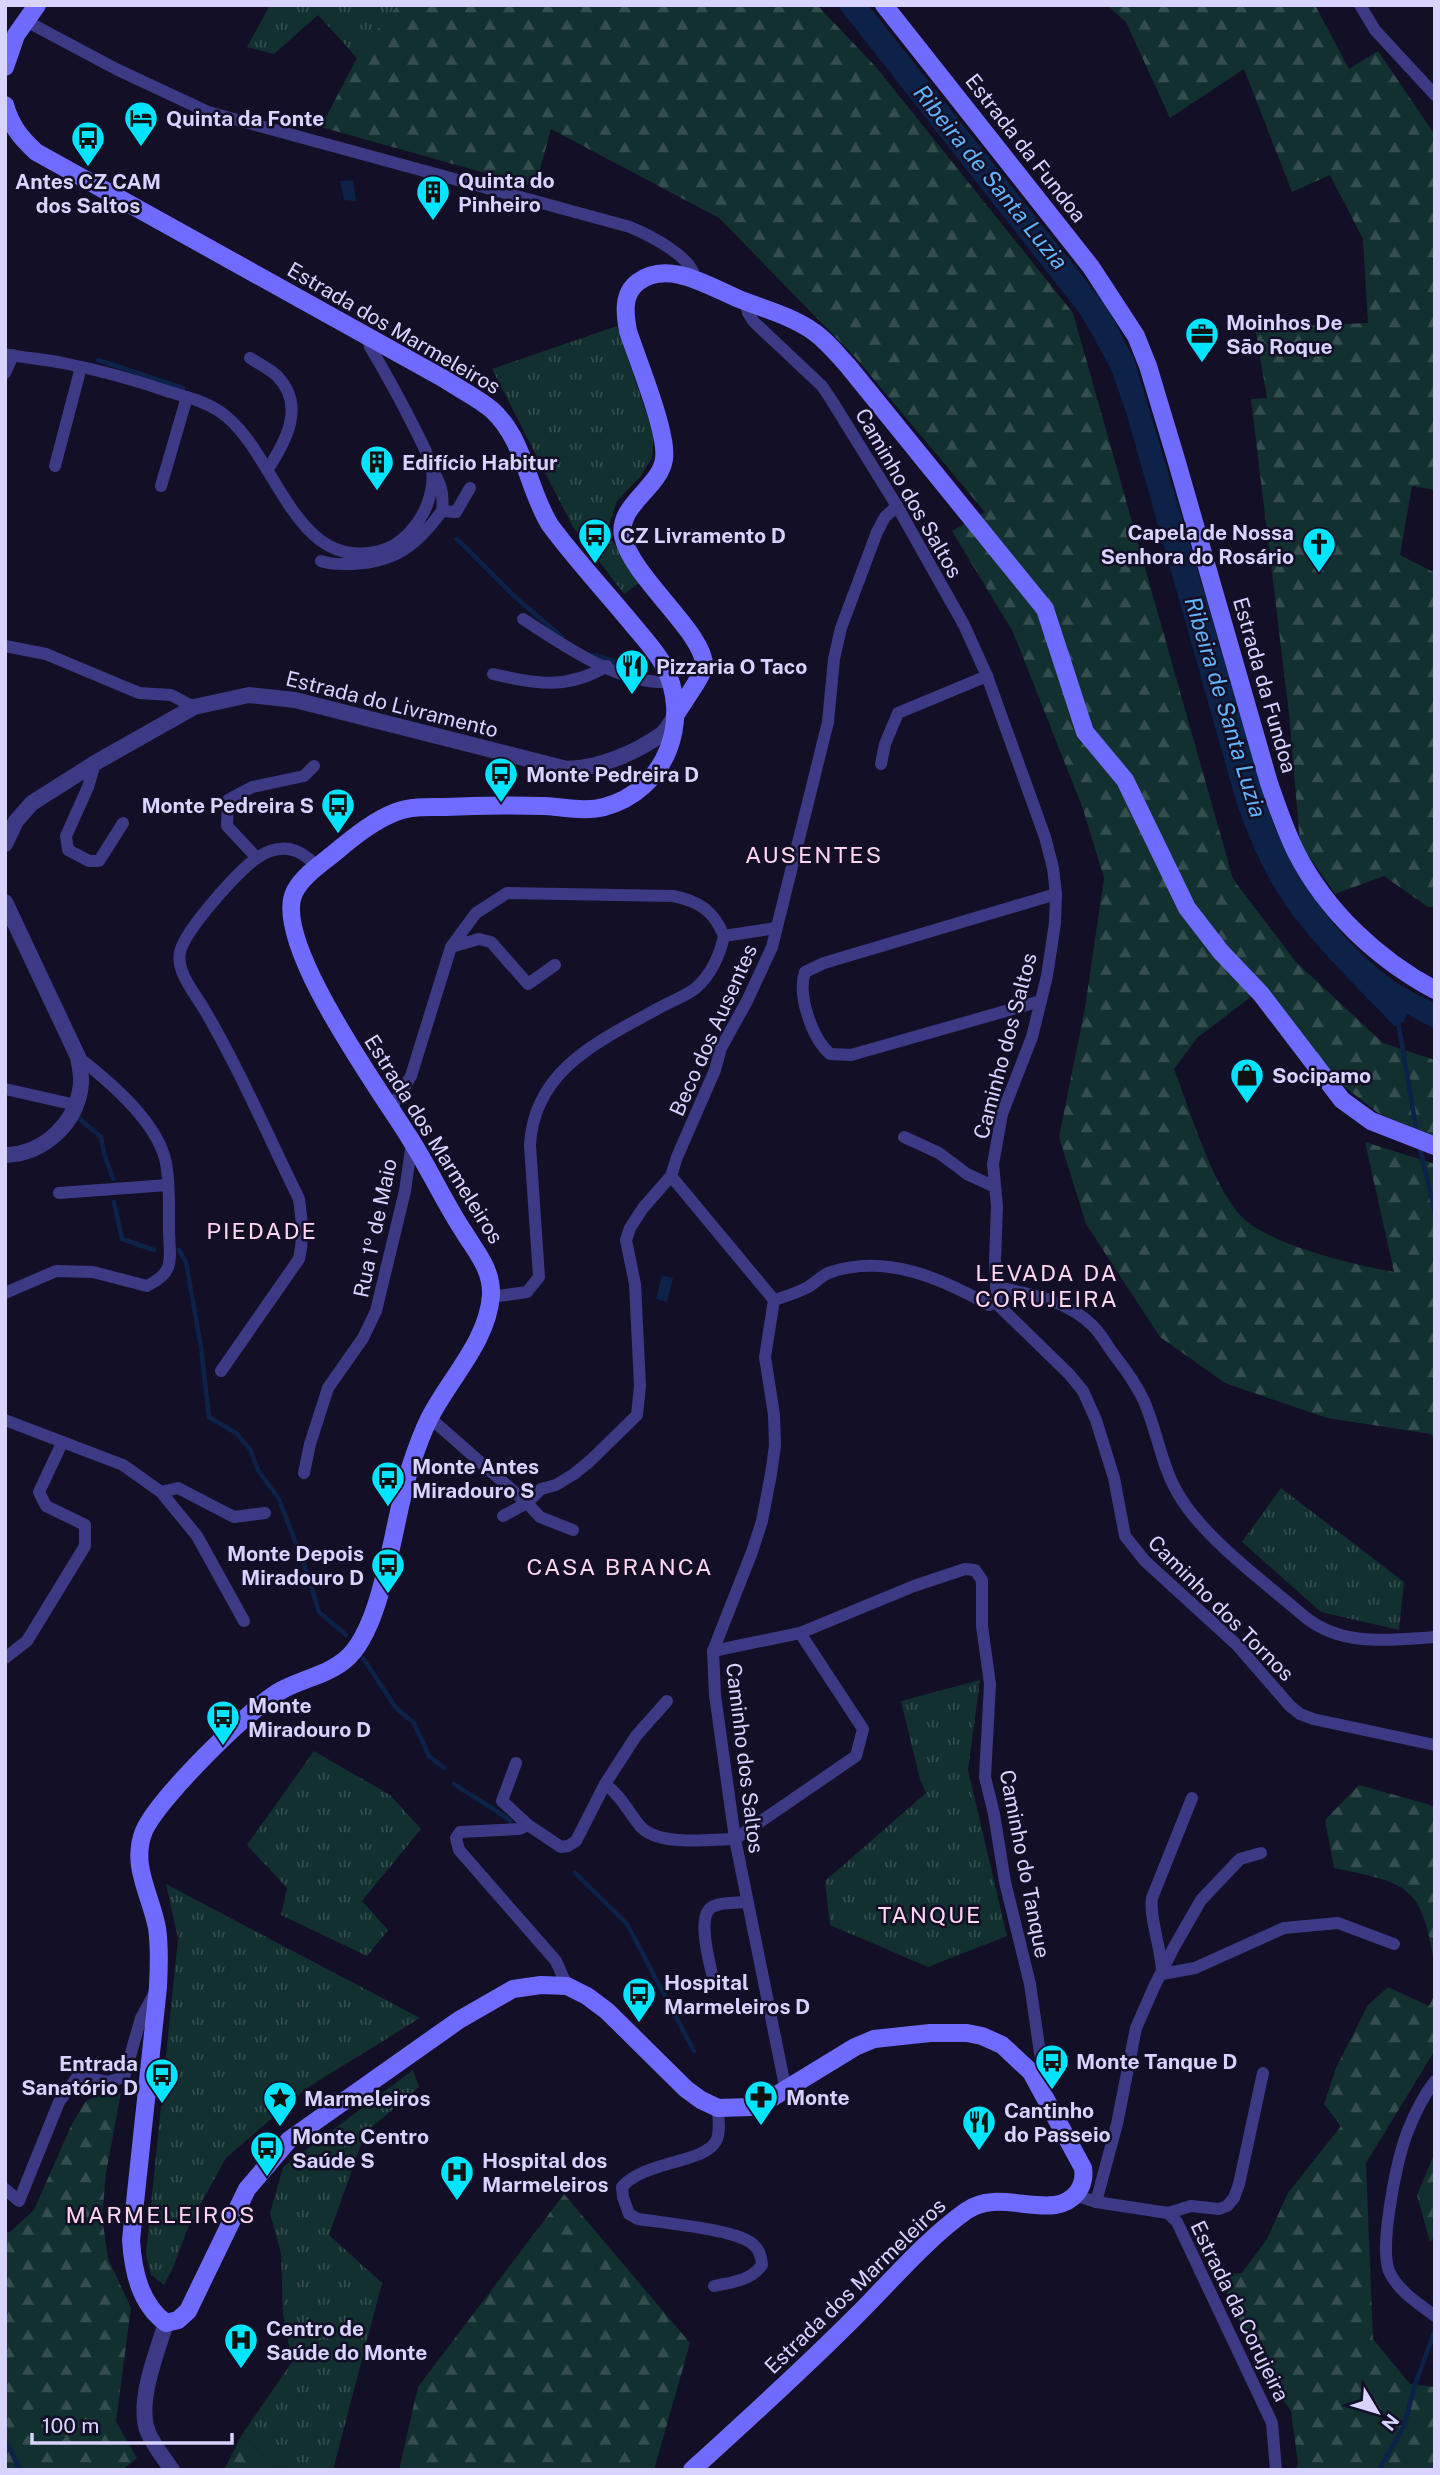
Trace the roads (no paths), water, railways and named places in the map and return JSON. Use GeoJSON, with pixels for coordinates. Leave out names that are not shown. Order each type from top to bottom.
{"type":"FeatureCollection","features":[{"type":"Feature","properties":{"kind":"main road"},"geometry":{"type":"LineString","coordinates":[[5,67],[16,35],[37,5]]}},
{"type":"Feature","properties":{"kind":"main road","name":"Estrada da Fundoa"},"geometry":{"type":"LineString","coordinates":[[884,5],[1091,267],[1136,336],[1148,366],[1176,459],[1269,783],[1292,845],[1322,893],[1346,922],[1370,946],[1435,990]]}},
{"type":"Feature","properties":{"kind":"main road","name":"Estrada dos Marmeleiros"},"geometry":{"type":"LineString","coordinates":[[5,105],[18,136],[36,152],[367,336],[493,410],[516,442],[541,511],[550,525],[660,658],[670,682],[674,693],[675,716],[671,746],[651,779],[626,799],[589,809],[501,804],[414,807],[381,818],[317,867],[295,891],[290,907],[296,937],[332,1017],[482,1258],[491,1297]]}},
{"type":"Feature","properties":{"kind":"main road"},"geometry":{"type":"LineString","coordinates":[[675,716],[687,694],[696,685],[704,667],[703,658],[691,635],[640,571],[624,542],[622,532],[632,507],[659,475],[664,461],[663,437],[624,313],[626,300],[636,283],[656,272],[682,275],[812,330],[828,343],[1045,609],[1085,733],[1125,780],[1187,908],[1221,952],[1261,994],[1342,1100],[1371,1121],[1423,1141]]}},
{"type":"Feature","properties":{"kind":"main road"},"geometry":{"type":"LineString","coordinates":[[491,1297],[477,1338],[430,1418],[404,1489],[381,1584],[363,1640],[346,1660],[279,1691],[249,1714],[175,1789],[145,1829],[138,1859],[156,1925],[159,1949],[158,1987],[131,2240],[135,2277],[152,2310],[166,2323],[178,2320],[188,2311],[247,2189],[289,2140],[410,2053],[486,2003],[513,1989],[541,1985],[567,1986],[587,1996],[607,2011],[686,2089],[718,2108],[758,2105],[786,2091],[855,2047],[874,2039],[930,2033],[967,2033],[982,2036],[1002,2045],[1031,2072],[1083,2168],[1082,2186],[1075,2195]]}},
{"type":"Feature","properties":{"kind":"main road","name":"Estrada dos Marmeleiros"},"geometry":{"type":"LineString","coordinates":[[692,2470],[839,2334],[947,2225],[970,2208],[995,2202],[1052,2206],[1075,2195]]}},
{"type":"Feature","properties":{"kind":"street"},"geometry":{"type":"LineString","coordinates":[[1360,5],[1375,30],[1435,95]]}},
{"type":"Feature","properties":{"kind":"street"},"geometry":{"type":"LineString","coordinates":[[26,21],[116,69],[208,112],[630,227],[665,244],[693,270],[695,281]]}},
{"type":"Feature","properties":{"kind":"street","name":"Caminho dos Saltos"},"geometry":{"type":"LineString","coordinates":[[746,302],[748,313],[754,322],[822,386],[859,441],[964,625],[987,676],[1045,837],[1056,894],[1055,923],[1032,1037],[1002,1114],[993,1164],[995,1302]]}},
{"type":"Feature","properties":{"kind":"street"},"geometry":{"type":"LineString","coordinates":[[321,561],[360,564],[378,562],[394,556],[424,535],[442,511],[442,486],[408,414],[370,347],[367,336]]}},
{"type":"Feature","properties":{"kind":"street"},"geometry":{"type":"LineString","coordinates":[[5,373],[9,354],[81,367],[195,398],[220,412],[238,428],[301,523],[324,544],[343,553],[357,555],[381,551],[411,531],[423,514],[432,493],[432,469]]}},
{"type":"Feature","properties":{"kind":"street"},"geometry":{"type":"LineString","coordinates":[[250,358],[277,375],[292,398],[293,406],[285,441],[267,470]]}},
{"type":"Feature","properties":{"kind":"street"},"geometry":{"type":"LineString","coordinates":[[55,466],[81,367]]}},
{"type":"Feature","properties":{"kind":"street"},"geometry":{"type":"LineString","coordinates":[[161,486],[187,397]]}},
{"type":"Feature","properties":{"kind":"street"},"geometry":{"type":"LineString","coordinates":[[442,511],[456,512],[470,488]]}},
{"type":"Feature","properties":{"kind":"street","name":"Beco dos Ausentes"},"geometry":{"type":"LineString","coordinates":[[671,1176],[715,1070],[721,1048],[772,947],[828,722],[834,659],[841,628],[877,532],[885,517],[897,506]]}},
{"type":"Feature","properties":{"kind":"street"},"geometry":{"type":"LineString","coordinates":[[523,619],[583,656],[635,680],[670,682]]}},
{"type":"Feature","properties":{"kind":"street"},"geometry":{"type":"LineString","coordinates":[[5,646],[46,654],[131,690],[171,695],[194,707]]}},
{"type":"Feature","properties":{"kind":"street"},"geometry":{"type":"LineString","coordinates":[[493,674],[524,681],[552,683],[588,677],[607,666]]}},
{"type":"Feature","properties":{"kind":"street"},"geometry":{"type":"LineString","coordinates":[[881,764],[885,744],[898,713],[987,676]]}},
{"type":"Feature","properties":{"kind":"street","name":"Estrada do Livramento"},"geometry":{"type":"LineString","coordinates":[[5,844],[24,810],[95,763],[194,707],[250,695],[295,700],[567,768],[598,765],[616,758],[664,733],[675,716]]}},
{"type":"Feature","properties":{"kind":"street"},"geometry":{"type":"LineString","coordinates":[[95,763],[88,787],[66,836],[68,850],[89,862],[99,861],[123,823]]}},
{"type":"Feature","properties":{"kind":"street"},"geometry":{"type":"LineString","coordinates":[[257,858],[227,826],[228,800],[252,787],[303,776],[313,766]]}},
{"type":"Feature","properties":{"kind":"street"},"geometry":{"type":"LineString","coordinates":[[221,1371],[289,1275],[299,1259],[304,1241],[299,1199],[223,1041],[181,971],[180,952],[187,936],[213,902],[257,858],[274,849],[289,848],[300,851],[317,867]]}},
{"type":"Feature","properties":{"kind":"street"},"geometry":{"type":"LineString","coordinates":[[391,1108],[411,1076],[451,947],[476,913],[507,893],[673,896],[692,900],[705,907],[719,922],[724,936],[721,948],[713,965],[696,987],[565,1065],[538,1106],[531,1126],[530,1144],[539,1277],[527,1292],[491,1297]]}},
{"type":"Feature","properties":{"kind":"street"},"geometry":{"type":"LineString","coordinates":[[1041,1001],[851,1055],[839,1056],[830,1054],[815,1038],[801,984],[805,972],[824,963],[1056,894]]}},
{"type":"Feature","properties":{"kind":"street"},"geometry":{"type":"LineString","coordinates":[[5,902],[78,1057],[81,1082],[76,1105],[60,1131],[41,1147],[20,1155],[5,1155]]}},
{"type":"Feature","properties":{"kind":"street"},"geometry":{"type":"LineString","coordinates":[[724,936],[776,928]]}},
{"type":"Feature","properties":{"kind":"street"},"geometry":{"type":"LineString","coordinates":[[451,947],[479,939],[491,942],[528,984],[555,964]]}},
{"type":"Feature","properties":{"kind":"street"},"geometry":{"type":"LineString","coordinates":[[5,1293],[56,1271],[93,1272],[147,1286],[161,1279],[170,1264],[168,1185],[165,1160],[158,1142],[132,1104],[109,1081],[78,1057]]}},
{"type":"Feature","properties":{"kind":"street"},"geometry":{"type":"LineString","coordinates":[[5,1089],[76,1105]]}},
{"type":"Feature","properties":{"kind":"street"},"geometry":{"type":"LineString","coordinates":[[904,1137],[939,1153],[967,1174],[995,1187]]}},
{"type":"Feature","properties":{"kind":"street","name":"Rua 1º de Maio"},"geometry":{"type":"LineString","coordinates":[[304,1473],[310,1444],[328,1388],[363,1338],[376,1311],[405,1191],[412,1142]]}},
{"type":"Feature","properties":{"kind":"street"},"geometry":{"type":"LineString","coordinates":[[503,1516],[527,1503],[541,1489],[556,1485],[590,1461],[637,1415],[640,1386],[635,1284],[626,1240],[630,1227],[643,1208],[671,1176],[774,1300],[806,1288],[827,1273],[853,1265],[871,1265],[918,1272],[989,1304],[995,1302]]}},
{"type":"Feature","properties":{"kind":"street"},"geometry":{"type":"LineString","coordinates":[[59,1193],[168,1185]]}},
{"type":"Feature","properties":{"kind":"street"},"geometry":{"type":"LineString","coordinates":[[996,1287],[1044,1297],[1070,1310],[1094,1327],[1124,1367],[1143,1400],[1169,1475],[1190,1511],[1223,1545],[1317,1627],[1333,1634],[1361,1639],[1435,1637]]}},
{"type":"Feature","properties":{"kind":"street","name":"Caminho dos Saltos"},"geometry":{"type":"LineString","coordinates":[[774,1300],[765,1357],[774,1415],[775,1446],[771,1474],[762,1521],[752,1552],[713,1651],[715,1695],[735,1839],[786,2091]]}},
{"type":"Feature","properties":{"kind":"street","name":"Caminho dos Tornos"},"geometry":{"type":"LineString","coordinates":[[995,1302],[1083,1391],[1096,1420],[1114,1478],[1125,1536],[1145,1561],[1237,1645],[1300,1714],[1435,1745]]}},
{"type":"Feature","properties":{"kind":"street"},"geometry":{"type":"LineString","coordinates":[[430,1418],[540,1517],[573,1530]]}},
{"type":"Feature","properties":{"kind":"street"},"geometry":{"type":"LineString","coordinates":[[5,1420],[124,1465],[161,1492],[197,1536],[244,1621]]}},
{"type":"Feature","properties":{"kind":"street"},"geometry":{"type":"LineString","coordinates":[[5,1658],[27,1641],[85,1546],[85,1525],[46,1506],[38,1492],[62,1443]]}},
{"type":"Feature","properties":{"kind":"street"},"geometry":{"type":"LineString","coordinates":[[161,1492],[178,1488],[234,1517],[265,1513]]}},
{"type":"Feature","properties":{"kind":"street","name":"Caminho do Tanque"},"geometry":{"type":"LineString","coordinates":[[800,1633],[914,1586],[971,1569],[978,1572],[982,1580],[982,1626],[990,1684],[985,1777],[1004,1882],[1030,1984],[1041,2060],[1039,2086]]}},
{"type":"Feature","properties":{"kind":"street"},"geometry":{"type":"LineString","coordinates":[[605,1784],[621,1797],[642,1829],[659,1837],[681,1840],[735,1839],[856,1756],[863,1730],[800,1633],[713,1651]]}},
{"type":"Feature","properties":{"kind":"street"},"geometry":{"type":"LineString","coordinates":[[516,1763],[502,1801],[528,1825],[561,1847],[568,1846],[576,1841],[605,1784],[636,1736],[667,1701]]}},
{"type":"Feature","properties":{"kind":"street"},"geometry":{"type":"LineString","coordinates":[[1162,1973],[1152,1898],[1192,1798]]}},
{"type":"Feature","properties":{"kind":"street"},"geometry":{"type":"LineString","coordinates":[[528,1825],[519,1829],[460,1832],[456,1838],[459,1850],[556,1961],[567,1986]]}},
{"type":"Feature","properties":{"kind":"street"},"geometry":{"type":"LineString","coordinates":[[1096,2202],[1118,2124],[1136,2028],[1174,1947],[1202,1900],[1240,1859],[1261,1853]]}},
{"type":"Feature","properties":{"kind":"street"},"geometry":{"type":"LineString","coordinates":[[714,1983],[704,1921],[707,1911],[713,1906],[747,1902]]}},
{"type":"Feature","properties":{"kind":"street"},"geometry":{"type":"LineString","coordinates":[[1162,1973],[1195,1968],[1284,1928],[1338,1923],[1394,1944]]}},
{"type":"Feature","properties":{"kind":"street"},"geometry":{"type":"LineString","coordinates":[[5,2189],[19,2201],[60,2102],[78,2076],[108,2082],[124,2077],[141,2018],[158,1987]]}},
{"type":"Feature","properties":{"kind":"street"},"geometry":{"type":"LineString","coordinates":[[1075,2195],[1096,2202],[1168,2213],[1191,2206],[1219,2209],[1227,2206],[1240,2184],[1263,2073]]}},
{"type":"Feature","properties":{"kind":"street"},"geometry":{"type":"LineString","coordinates":[[1435,2081],[1426,2092],[1406,2135],[1387,2232],[1389,2271],[1408,2296],[1435,2316]]}},
{"type":"Feature","properties":{"kind":"street"},"geometry":{"type":"LineString","coordinates":[[714,2286],[746,2279],[765,2266],[756,2248],[736,2235],[638,2219],[629,2214],[622,2186],[642,2171],[706,2152],[716,2143],[718,2108]]}},
{"type":"Feature","properties":{"kind":"street","name":"Estrada da Corujeira"},"geometry":{"type":"LineString","coordinates":[[1168,2213],[1177,2222],[1272,2423],[1276,2470]]}},
{"type":"Feature","properties":{"kind":"street"},"geometry":{"type":"LineString","coordinates":[[166,2323],[147,2384],[146,2408],[147,2431],[172,2470]]}},
{"type":"Feature","properties":{"kind":"water","name":"Ribeira de Santa Luzia"},"geometry":{"type":"Polygon","coordinates":[[[837,5],[868,5],[1107,307],[1134,359],[1275,828],[1297,872],[1342,933],[1377,968],[1410,991],[1435,1003],[1435,1029],[1407,1014],[1404,1022],[1394,1026],[1320,948],[1274,886],[1256,851],[1236,801],[1126,412],[1111,369],[1081,315],[837,5]]]}},
{"type":"Feature","properties":{"kind":"water"},"geometry":{"type":"Polygon","coordinates":[[[353,180],[356,201],[344,200],[340,181],[353,180]]]}},
{"type":"Feature","properties":{"kind":"water"},"geometry":{"type":"Polygon","coordinates":[[[662,1275],[673,1278],[667,1302],[656,1299],[662,1275]]]}},
{"type":"Feature","properties":{"kind":"waterway"},"geometry":{"type":"LineString","coordinates":[[98,360],[183,388]]}},
{"type":"Feature","properties":{"kind":"waterway"},"geometry":{"type":"LineString","coordinates":[[457,539],[514,596],[562,637]]}},
{"type":"Feature","properties":{"kind":"waterway"},"geometry":{"type":"LineString","coordinates":[[593,655],[614,661],[626,670]]}},
{"type":"Feature","properties":{"kind":"waterway"},"geometry":{"type":"LineString","coordinates":[[1398,1021],[1417,1133]]}},
{"type":"Feature","properties":{"kind":"waterway"},"geometry":{"type":"LineString","coordinates":[[75,1115],[101,1137],[113,1179]]}},
{"type":"Feature","properties":{"kind":"waterway"},"geometry":{"type":"LineString","coordinates":[[1419,1145],[1435,1212]]}},
{"type":"Feature","properties":{"kind":"waterway"},"geometry":{"type":"LineString","coordinates":[[114,1202],[122,1239],[154,1250]]}},
{"type":"Feature","properties":{"kind":"waterway"},"geometry":{"type":"LineString","coordinates":[[179,1250],[186,1262],[201,1347],[209,1417],[236,1433],[250,1449],[258,1470],[279,1499],[319,1612],[346,1635]]}},
{"type":"Feature","properties":{"kind":"waterway"},"geometry":{"type":"LineString","coordinates":[[363,1658],[396,1708],[414,1723],[429,1756],[444,1768]]}},
{"type":"Feature","properties":{"kind":"waterway"},"geometry":{"type":"LineString","coordinates":[[454,1784],[510,1821]]}},
{"type":"Feature","properties":{"kind":"waterway"},"geometry":{"type":"LineString","coordinates":[[575,1873],[627,1924],[694,2051]]}},
{"type":"Feature","properties":{"kind":"waterway"},"geometry":{"type":"LineString","coordinates":[[1435,2204],[1435,2226]]}},
{"type":"Feature","properties":{"kind":"waterway"},"geometry":{"type":"LineString","coordinates":[[1379,2470],[1404,2426],[1415,2385],[1435,2330]]}},
{"type":"Feature","properties":{"kind":"waterway"},"geometry":{"type":"LineString","coordinates":[[5,2439],[20,2470]]}},
{"type":"Feature","properties":{"kind":"place","name":"Quinta da Fonte"},"geometry":{"type":"Point","coordinates":[141,148]}},
{"type":"Feature","properties":{"kind":"place","name":"Antes CZ CAM dos Saltos"},"geometry":{"type":"Point","coordinates":[88,168]}},
{"type":"Feature","properties":{"kind":"place","name":"Quinta do Pinheiro"},"geometry":{"type":"Point","coordinates":[433,222]}},
{"type":"Feature","properties":{"kind":"place","name":"Moinhos De São Roque"},"geometry":{"type":"Point","coordinates":[1202,364]}},
{"type":"Feature","properties":{"kind":"place","name":"Edifício Habitur"},"geometry":{"type":"Point","coordinates":[377,492]}},
{"type":"Feature","properties":{"kind":"place","name":"CZ Livramento D"},"geometry":{"type":"Point","coordinates":[595,565]}},
{"type":"Feature","properties":{"kind":"place","name":"Capela de Nossa Senhora do Rosário"},"geometry":{"type":"Point","coordinates":[1319,574]}},
{"type":"Feature","properties":{"kind":"place","name":"Pizzaria O Taco"},"geometry":{"type":"Point","coordinates":[632,696]}},
{"type":"Feature","properties":{"kind":"place","name":"Monte Pedreira D"},"geometry":{"type":"Point","coordinates":[501,804]}},
{"type":"Feature","properties":{"kind":"place","name":"Monte Pedreira S"},"geometry":{"type":"Point","coordinates":[338,835]}},
{"type":"Feature","properties":{"kind":"place","name":"Socipamo"},"geometry":{"type":"Point","coordinates":[1247,1105]}},
{"type":"Feature","properties":{"kind":"place","name":"Monte Antes Miradouro S"},"geometry":{"type":"Point","coordinates":[388,1508]}},
{"type":"Feature","properties":{"kind":"place","name":"Monte Depois Miradouro D"},"geometry":{"type":"Point","coordinates":[388,1595]}},
{"type":"Feature","properties":{"kind":"place","name":"Monte Miradouro D"},"geometry":{"type":"Point","coordinates":[223,1747]}},
{"type":"Feature","properties":{"kind":"place","name":"Hospital Marmeleiros D"},"geometry":{"type":"Point","coordinates":[639,2024]}},
{"type":"Feature","properties":{"kind":"place","name":"Monte Tanque D"},"geometry":{"type":"Point","coordinates":[1052,2091]}},
{"type":"Feature","properties":{"kind":"place","name":"Entrada Sanatório D"},"geometry":{"type":"Point","coordinates":[162,2105]}},
{"type":"Feature","properties":{"kind":"place","name":"Monte"},"geometry":{"type":"Point","coordinates":[761,2127]}},
{"type":"Feature","properties":{"kind":"place","name":"Marmeleiros"},"geometry":{"type":"Point","coordinates":[280,2128]}},
{"type":"Feature","properties":{"kind":"place","name":"Cantinho do Passeio"},"geometry":{"type":"Point","coordinates":[979,2152]}},
{"type":"Feature","properties":{"kind":"place","name":"Monte Centro Saúde S"},"geometry":{"type":"Point","coordinates":[267,2178]}},
{"type":"Feature","properties":{"kind":"place","name":"Hospital dos Marmeleiros"},"geometry":{"type":"Point","coordinates":[457,2202]}},
{"type":"Feature","properties":{"kind":"place","name":"Centro de Saúde do Monte"},"geometry":{"type":"Point","coordinates":[241,2370]}},
{"type":"Feature","properties":{"kind":"district","name":"AUSENTES"},"geometry":{"type":"Point","coordinates":[814,854]}},
{"type":"Feature","properties":{"kind":"district","name":"PIEDADE"},"geometry":{"type":"Point","coordinates":[262,1230]}},
{"type":"Feature","properties":{"kind":"district","name":"LEVADA DA CORUJEIRA"},"geometry":{"type":"Point","coordinates":[1047,1285]}},
{"type":"Feature","properties":{"kind":"district","name":"CASA BRANCA"},"geometry":{"type":"Point","coordinates":[620,1566]}},
{"type":"Feature","properties":{"kind":"district","name":"TANQUE"},"geometry":{"type":"Point","coordinates":[930,1914]}},
{"type":"Feature","properties":{"kind":"district","name":"MARMELEIROS"},"geometry":{"type":"Point","coordinates":[161,2214]}}]}
